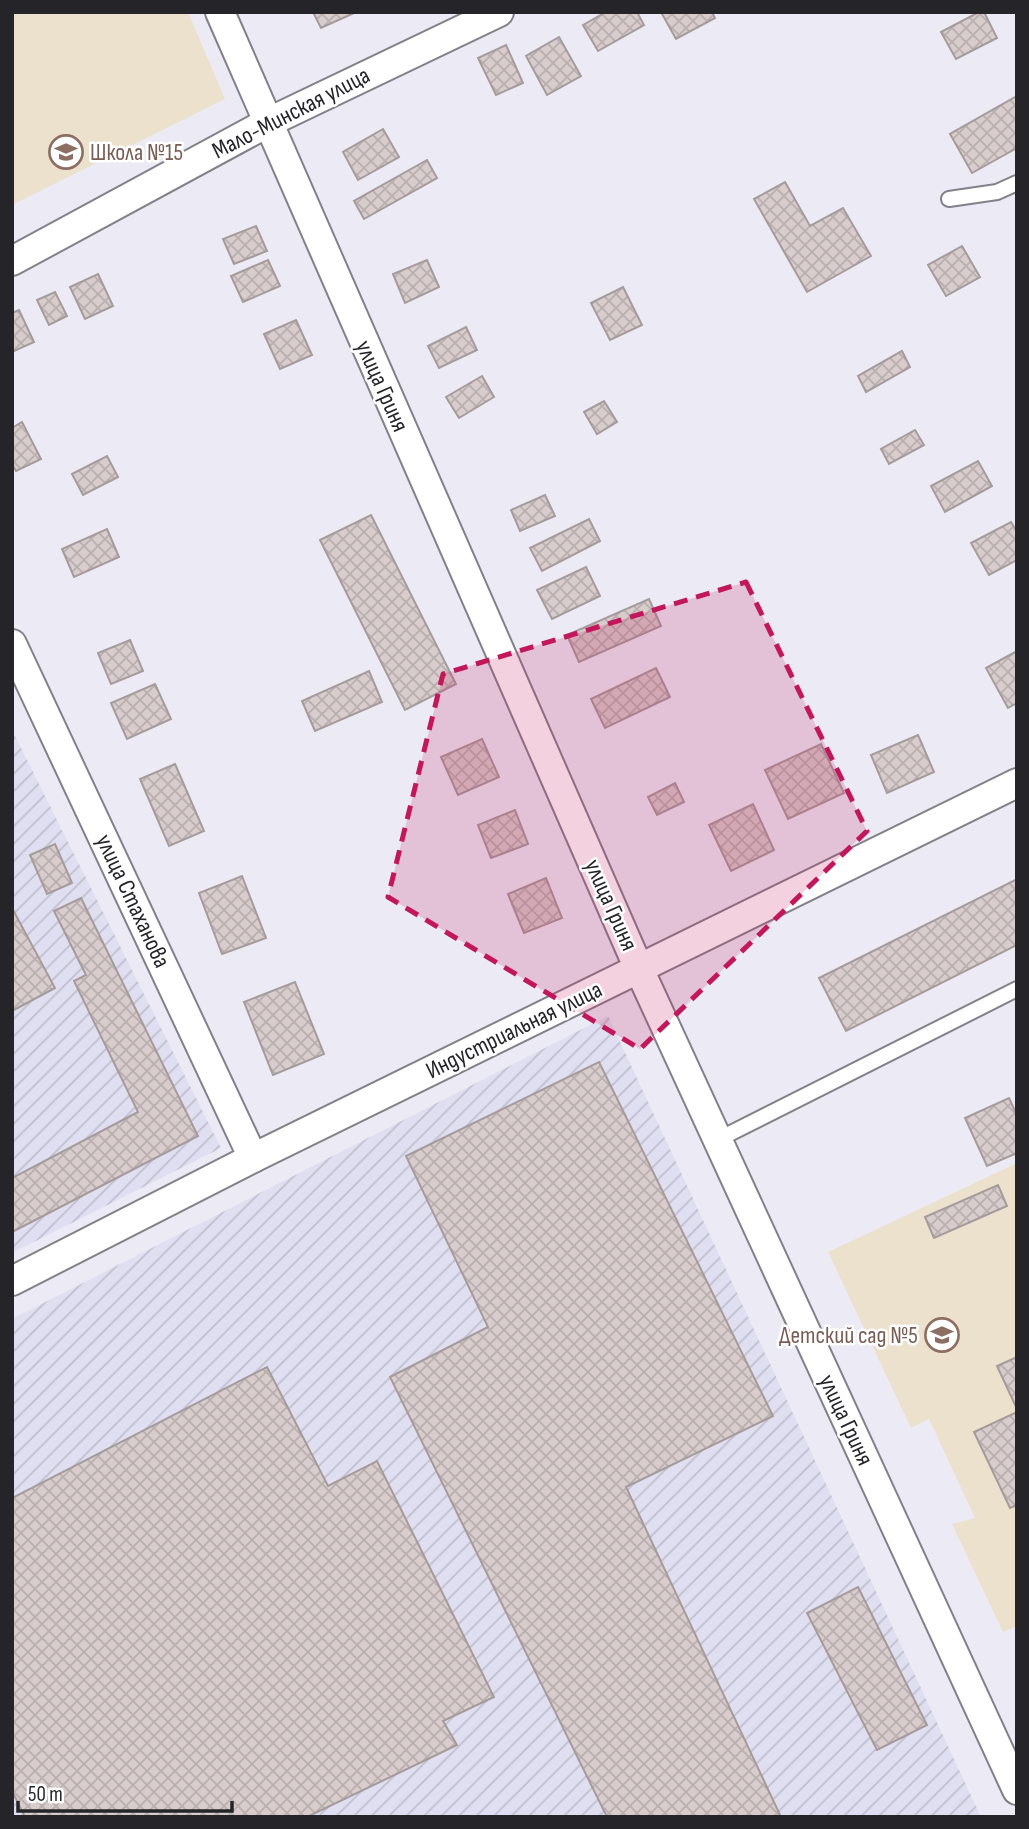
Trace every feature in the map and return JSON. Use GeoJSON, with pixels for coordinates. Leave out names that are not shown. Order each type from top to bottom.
{"type":"FeatureCollection","features":[{"type":"Feature","properties":{"kind":"street","name":"улица Гриня"},"geometry":{"type":"LineString","coordinates":[[220,12],[639,969],[1017,1790]]}},
{"type":"Feature","properties":{"kind":"street","name":"Мало-Минская улица"},"geometry":{"type":"LineString","coordinates":[[12,261],[267,122],[499,12]]}},
{"type":"Feature","properties":{"kind":"street","name":"улица Стаханова"},"geometry":{"type":"LineString","coordinates":[[12,645],[253,1158]]}},
{"type":"Feature","properties":{"kind":"street","name":"Индустриальная улица"},"geometry":{"type":"LineString","coordinates":[[12,1281],[253,1158],[1017,783]]}},
{"type":"Feature","properties":{"kind":"lane"},"geometry":{"type":"LineString","coordinates":[[948,199],[997,192],[1017,183]]}},
{"type":"Feature","properties":{"kind":"lane"},"geometry":{"type":"LineString","coordinates":[[717,1140],[1017,989]]}},
{"type":"Feature","properties":{"kind":"highlighted area"},"geometry":{"type":"Polygon","coordinates":[[[746,582],[867,831],[640,1049],[388,897],[443,674],[746,582]]]}},
{"type":"Feature","properties":{"kind":"shaded area","name":"Школа №15"},"geometry":{"type":"Polygon","coordinates":[[[12,12],[188,12],[225,99],[12,205],[12,12]]]}},
{"type":"Feature","properties":{"kind":"shaded area"},"geometry":{"type":"Polygon","coordinates":[[[12,730],[221,1148],[12,1253],[12,730]]]}},
{"type":"Feature","properties":{"kind":"shaded area"},"geometry":{"type":"Polygon","coordinates":[[[608,1016],[981,1817],[12,1817],[12,1319],[608,1016]]]}},
{"type":"Feature","properties":{"kind":"shaded area","name":"Детский сад №5"},"geometry":{"type":"Polygon","coordinates":[[[1017,1163],[1017,1626],[1003,1632],[952,1524],[975,1518],[929,1419],[911,1428],[828,1252],[1017,1163]]]}},
{"type":"Feature","properties":{"kind":"building"},"geometry":{"type":"Polygon","coordinates":[[[313,12],[354,12],[354,13],[321,28],[313,12]]]}},
{"type":"Feature","properties":{"kind":"building"},"geometry":{"type":"Polygon","coordinates":[[[606,12],[637,12],[644,25],[598,51],[583,25],[606,12]]]}},
{"type":"Feature","properties":{"kind":"building"},"geometry":{"type":"Polygon","coordinates":[[[661,12],[712,12],[715,18],[676,39],[661,12]]]}},
{"type":"Feature","properties":{"kind":"building"},"geometry":{"type":"Polygon","coordinates":[[[979,12],[984,12],[997,38],[956,59],[941,32],[979,12]]]}},
{"type":"Feature","properties":{"kind":"building"},"geometry":{"type":"Polygon","coordinates":[[[559,37],[581,76],[547,95],[526,56],[559,37]]]}},
{"type":"Feature","properties":{"kind":"building"},"geometry":{"type":"Polygon","coordinates":[[[506,45],[523,83],[496,95],[478,58],[506,45]]]}},
{"type":"Feature","properties":{"kind":"building"},"geometry":{"type":"Polygon","coordinates":[[[1017,96],[1017,148],[972,173],[950,134],[1017,96]]]}},
{"type":"Feature","properties":{"kind":"building"},"geometry":{"type":"Polygon","coordinates":[[[383,129],[399,157],[358,180],[343,152],[383,129]]]}},
{"type":"Feature","properties":{"kind":"building"},"geometry":{"type":"Polygon","coordinates":[[[427,160],[437,178],[364,219],[354,201],[427,160]]]}},
{"type":"Feature","properties":{"kind":"building"},"geometry":{"type":"Polygon","coordinates":[[[785,182],[810,226],[843,208],[871,256],[807,292],[754,199],[785,182]]]}},
{"type":"Feature","properties":{"kind":"building"},"geometry":{"type":"Polygon","coordinates":[[[256,226],[267,251],[234,264],[223,239],[256,226]]]}},
{"type":"Feature","properties":{"kind":"building"},"geometry":{"type":"Polygon","coordinates":[[[962,246],[980,277],[946,296],[928,265],[962,246]]]}},
{"type":"Feature","properties":{"kind":"building"},"geometry":{"type":"Polygon","coordinates":[[[268,260],[280,286],[243,302],[231,276],[268,260]]]}},
{"type":"Feature","properties":{"kind":"building"},"geometry":{"type":"Polygon","coordinates":[[[427,260],[439,287],[405,303],[393,274],[427,260]]]}},
{"type":"Feature","properties":{"kind":"building"},"geometry":{"type":"Polygon","coordinates":[[[98,274],[113,306],[85,319],[70,287],[98,274]]]}},
{"type":"Feature","properties":{"kind":"building"},"geometry":{"type":"Polygon","coordinates":[[[623,287],[642,325],[610,340],[591,303],[623,287]]]}},
{"type":"Feature","properties":{"kind":"building"},"geometry":{"type":"Polygon","coordinates":[[[55,292],[67,316],[49,325],[37,300],[55,292]]]}},
{"type":"Feature","properties":{"kind":"building"},"geometry":{"type":"Polygon","coordinates":[[[19,310],[34,342],[12,352],[12,313],[19,310]]]}},
{"type":"Feature","properties":{"kind":"building"},"geometry":{"type":"Polygon","coordinates":[[[296,320],[312,355],[280,369],[264,334],[296,320]]]}},
{"type":"Feature","properties":{"kind":"building"},"geometry":{"type":"Polygon","coordinates":[[[466,327],[477,350],[439,368],[428,346],[466,327]]]}},
{"type":"Feature","properties":{"kind":"building"},"geometry":{"type":"Polygon","coordinates":[[[902,351],[910,367],[866,392],[858,376],[902,351]]]}},
{"type":"Feature","properties":{"kind":"building"},"geometry":{"type":"Polygon","coordinates":[[[482,376],[494,397],[459,418],[446,397],[482,376]]]}},
{"type":"Feature","properties":{"kind":"building"},"geometry":{"type":"Polygon","coordinates":[[[604,401],[617,422],[597,434],[584,412],[604,401]]]}},
{"type":"Feature","properties":{"kind":"building"},"geometry":{"type":"Polygon","coordinates":[[[22,422],[41,459],[16,471],[12,464],[12,428],[22,422]]]}},
{"type":"Feature","properties":{"kind":"building"},"geometry":{"type":"Polygon","coordinates":[[[915,430],[924,445],[889,464],[881,449],[915,430]]]}},
{"type":"Feature","properties":{"kind":"building"},"geometry":{"type":"Polygon","coordinates":[[[107,456],[118,477],[83,495],[72,474],[107,456]]]}},
{"type":"Feature","properties":{"kind":"building"},"geometry":{"type":"Polygon","coordinates":[[[978,461],[992,486],[945,512],[931,486],[978,461]]]}},
{"type":"Feature","properties":{"kind":"building"},"geometry":{"type":"Polygon","coordinates":[[[545,495],[555,516],[520,531],[511,510],[545,495]]]}},
{"type":"Feature","properties":{"kind":"building"},"geometry":{"type":"Polygon","coordinates":[[[371,515],[456,684],[405,710],[320,540],[371,515]]]}},
{"type":"Feature","properties":{"kind":"building"},"geometry":{"type":"Polygon","coordinates":[[[589,519],[600,541],[542,571],[530,548],[589,519]]]}},
{"type":"Feature","properties":{"kind":"building"},"geometry":{"type":"Polygon","coordinates":[[[1011,522],[1017,532],[1017,560],[989,575],[971,543],[1011,522]]]}},
{"type":"Feature","properties":{"kind":"building"},"geometry":{"type":"Polygon","coordinates":[[[107,529],[119,557],[74,577],[62,549],[107,529]]]}},
{"type":"Feature","properties":{"kind":"building"},"geometry":{"type":"Polygon","coordinates":[[[586,567],[600,596],[552,619],[537,590],[586,567]]]}},
{"type":"Feature","properties":{"kind":"building"},"geometry":{"type":"Polygon","coordinates":[[[649,599],[661,626],[579,662],[567,635],[649,599]]]}},
{"type":"Feature","properties":{"kind":"building"},"geometry":{"type":"Polygon","coordinates":[[[130,640],[143,671],[111,684],[98,653],[130,640]]]}},
{"type":"Feature","properties":{"kind":"building"},"geometry":{"type":"Polygon","coordinates":[[[1017,651],[1017,703],[1008,708],[986,668],[1017,651]]]}},
{"type":"Feature","properties":{"kind":"building"},"geometry":{"type":"Polygon","coordinates":[[[656,668],[670,697],[605,728],[591,699],[656,668]]]}},
{"type":"Feature","properties":{"kind":"building"},"geometry":{"type":"Polygon","coordinates":[[[369,671],[382,702],[315,731],[302,701],[369,671]]]}},
{"type":"Feature","properties":{"kind":"building"},"geometry":{"type":"Polygon","coordinates":[[[155,684],[171,719],[127,739],[111,703],[155,684]]]}},
{"type":"Feature","properties":{"kind":"building"},"geometry":{"type":"Polygon","coordinates":[[[918,735],[934,772],[887,793],[871,755],[918,735]]]}},
{"type":"Feature","properties":{"kind":"building"},"geometry":{"type":"Polygon","coordinates":[[[482,739],[499,777],[458,795],[441,757],[482,739]]]}},
{"type":"Feature","properties":{"kind":"building"},"geometry":{"type":"Polygon","coordinates":[[[821,744],[844,793],[788,819],[765,770],[821,744]]]}},
{"type":"Feature","properties":{"kind":"building"},"geometry":{"type":"Polygon","coordinates":[[[175,764],[204,831],[169,846],[140,779],[175,764]]]}},
{"type":"Feature","properties":{"kind":"building"},"geometry":{"type":"Polygon","coordinates":[[[675,783],[684,802],[657,815],[648,797],[675,783]]]}},
{"type":"Feature","properties":{"kind":"building"},"geometry":{"type":"Polygon","coordinates":[[[753,804],[774,850],[731,871],[709,825],[753,804]]]}},
{"type":"Feature","properties":{"kind":"building"},"geometry":{"type":"Polygon","coordinates":[[[515,810],[528,844],[491,858],[478,825],[515,810]]]}},
{"type":"Feature","properties":{"kind":"building"},"geometry":{"type":"Polygon","coordinates":[[[55,844],[72,883],[47,894],[30,855],[55,844]]]}},
{"type":"Feature","properties":{"kind":"building"},"geometry":{"type":"Polygon","coordinates":[[[242,876],[266,938],[222,954],[199,893],[242,876]]]}},
{"type":"Feature","properties":{"kind":"building"},"geometry":{"type":"Polygon","coordinates":[[[546,878],[562,918],[524,933],[508,894],[546,878]]]}},
{"type":"Feature","properties":{"kind":"building"},"geometry":{"type":"Polygon","coordinates":[[[1017,879],[1017,945],[846,1031],[819,978],[1017,879]]]}},
{"type":"Feature","properties":{"kind":"building"},"geometry":{"type":"Polygon","coordinates":[[[81,898],[198,1136],[12,1232],[12,1178],[138,1112],[74,981],[86,975],[54,911],[81,898]]]}},
{"type":"Feature","properties":{"kind":"building"},"geometry":{"type":"Polygon","coordinates":[[[12,908],[55,988],[12,1011],[12,908]]]}},
{"type":"Feature","properties":{"kind":"building"},"geometry":{"type":"Polygon","coordinates":[[[295,982],[324,1054],[273,1075],[244,1002],[295,982]]]}},
{"type":"Feature","properties":{"kind":"building"},"geometry":{"type":"Polygon","coordinates":[[[599,1062],[773,1416],[626,1487],[781,1817],[607,1817],[390,1377],[488,1327],[406,1156],[599,1062]]]}},
{"type":"Feature","properties":{"kind":"building"},"geometry":{"type":"Polygon","coordinates":[[[1009,1098],[1017,1115],[1017,1153],[987,1166],[965,1118],[1009,1098]]]}},
{"type":"Feature","properties":{"kind":"building"},"geometry":{"type":"Polygon","coordinates":[[[998,1185],[1007,1206],[934,1238],[925,1217],[998,1185]]]}},
{"type":"Feature","properties":{"kind":"building"},"geometry":{"type":"Polygon","coordinates":[[[1017,1357],[1017,1409],[997,1366],[1017,1357]]]}},
{"type":"Feature","properties":{"kind":"building"},"geometry":{"type":"Polygon","coordinates":[[[267,1367],[328,1486],[377,1461],[494,1697],[443,1721],[457,1745],[307,1817],[25,1817],[12,1791],[12,1498],[267,1367]]]}},
{"type":"Feature","properties":{"kind":"building"},"geometry":{"type":"Polygon","coordinates":[[[1017,1412],[1017,1505],[1010,1508],[974,1432],[1017,1412]]]}},
{"type":"Feature","properties":{"kind":"building"},"geometry":{"type":"Polygon","coordinates":[[[858,1587],[927,1725],[877,1750],[807,1613],[858,1587]]]}},
{"type":"Feature","properties":{"kind":"place","name":"Школа №15"},"geometry":{"type":"Point","coordinates":[66,152]}},
{"type":"Feature","properties":{"kind":"place","name":"Детский сад №5"},"geometry":{"type":"Point","coordinates":[942,1335]}}]}
